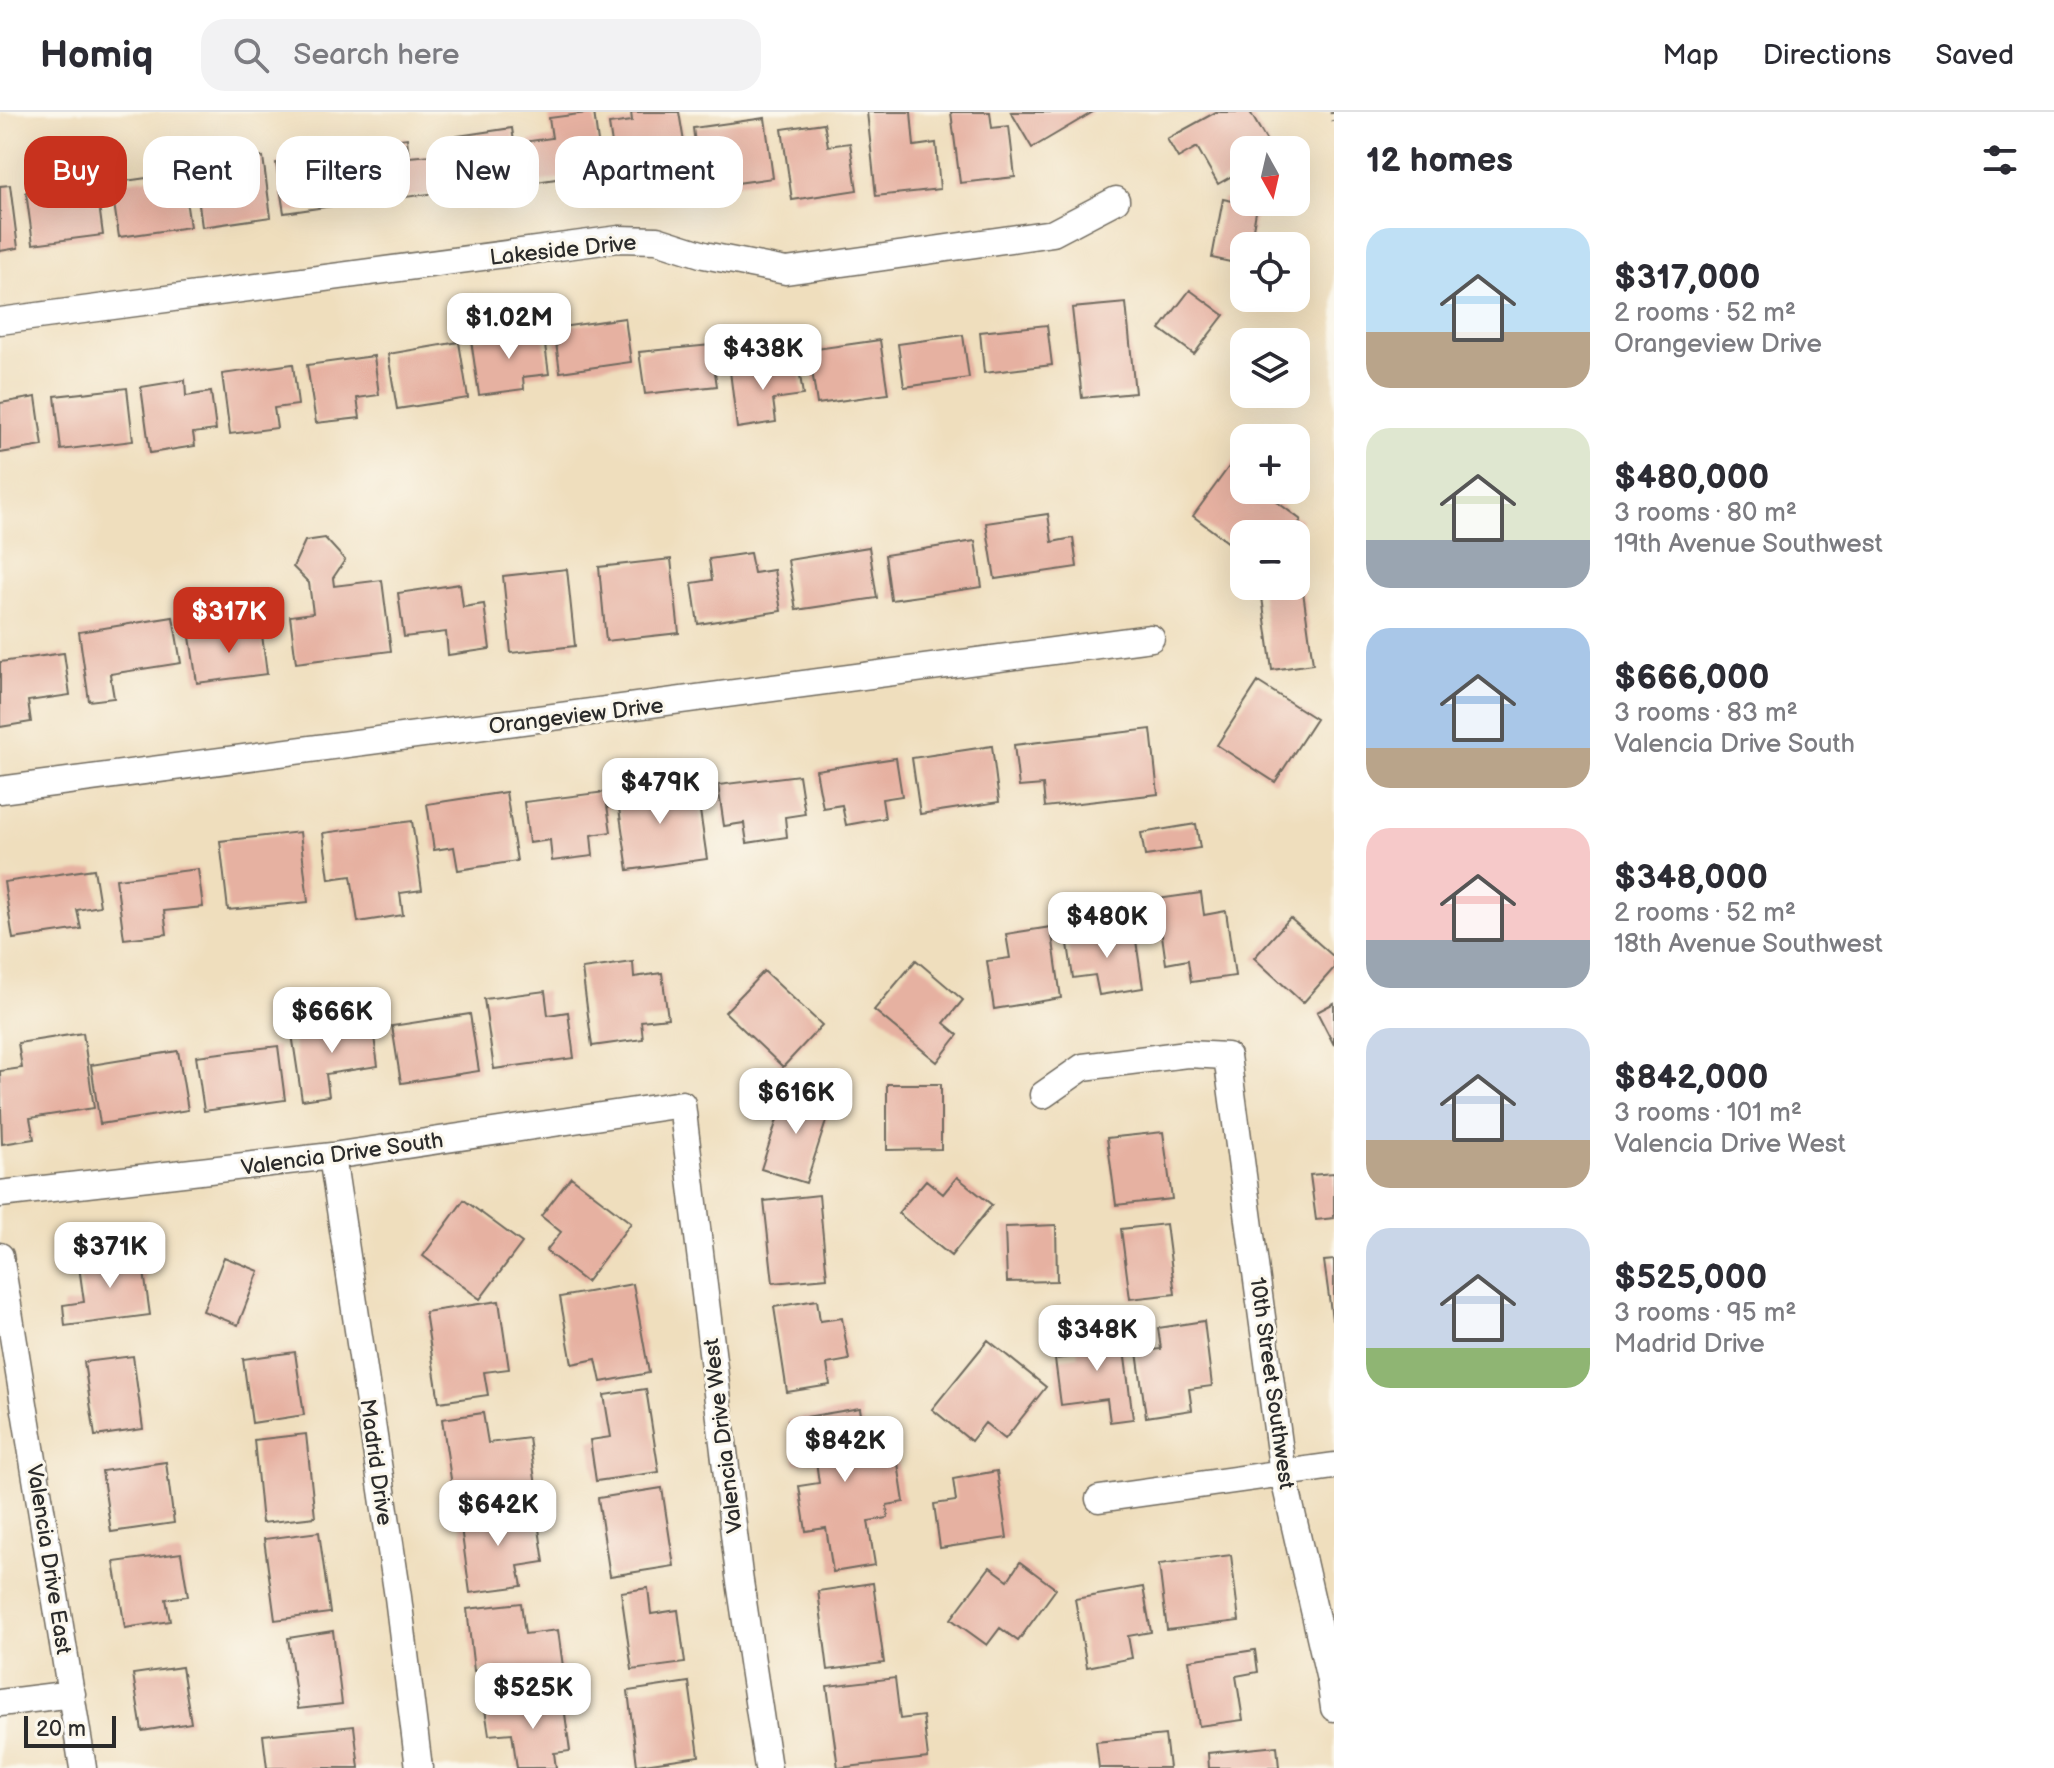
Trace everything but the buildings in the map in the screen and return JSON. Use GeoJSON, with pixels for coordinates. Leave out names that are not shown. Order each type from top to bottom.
{"type":"FeatureCollection","features":[{"type":"Feature","properties":{"kind":"street","name":"Lakeside Drive"},"geometry":{"type":"LineString","coordinates":[[0,321],[619,239],[657,240],[704,255],[786,271],[1053,233],[1116,200]]}},
{"type":"Feature","properties":{"kind":"street","name":"Orangeview Drive"},"geometry":{"type":"LineString","coordinates":[[0,790],[1151,638]]}},
{"type":"Feature","properties":{"kind":"street","name":"10th Street Southwest"},"geometry":{"type":"LineString","coordinates":[[1043,1095],[1083,1067],[1187,1054],[1227,1056],[1283,1474],[1334,1708]]}},
{"type":"Feature","properties":{"kind":"street","name":"Valencia Drive South"},"geometry":{"type":"LineString","coordinates":[[0,1194],[332,1156],[682,1104]]}},
{"type":"Feature","properties":{"kind":"street","name":"Valencia Drive West"},"geometry":{"type":"LineString","coordinates":[[682,1104],[739,1575],[768,1768]]}},
{"type":"Feature","properties":{"kind":"street","name":"Madrid Drive"},"geometry":{"type":"LineString","coordinates":[[332,1156],[398,1597],[419,1768]]}},
{"type":"Feature","properties":{"kind":"street","name":"Valencia Drive East"},"geometry":{"type":"LineString","coordinates":[[0,1256],[83,1768]]}},
{"type":"Feature","properties":{"kind":"street"},"geometry":{"type":"LineString","coordinates":[[1099,1499],[1334,1466]]}},
{"type":"Feature","properties":{"kind":"street"},"geometry":{"type":"LineString","coordinates":[[0,1703],[72,1694]]}},
{"type":"Feature","properties":{"kind":"path"},"geometry":{"type":"LineString","coordinates":[[1332,112],[1334,127]]}}]}
